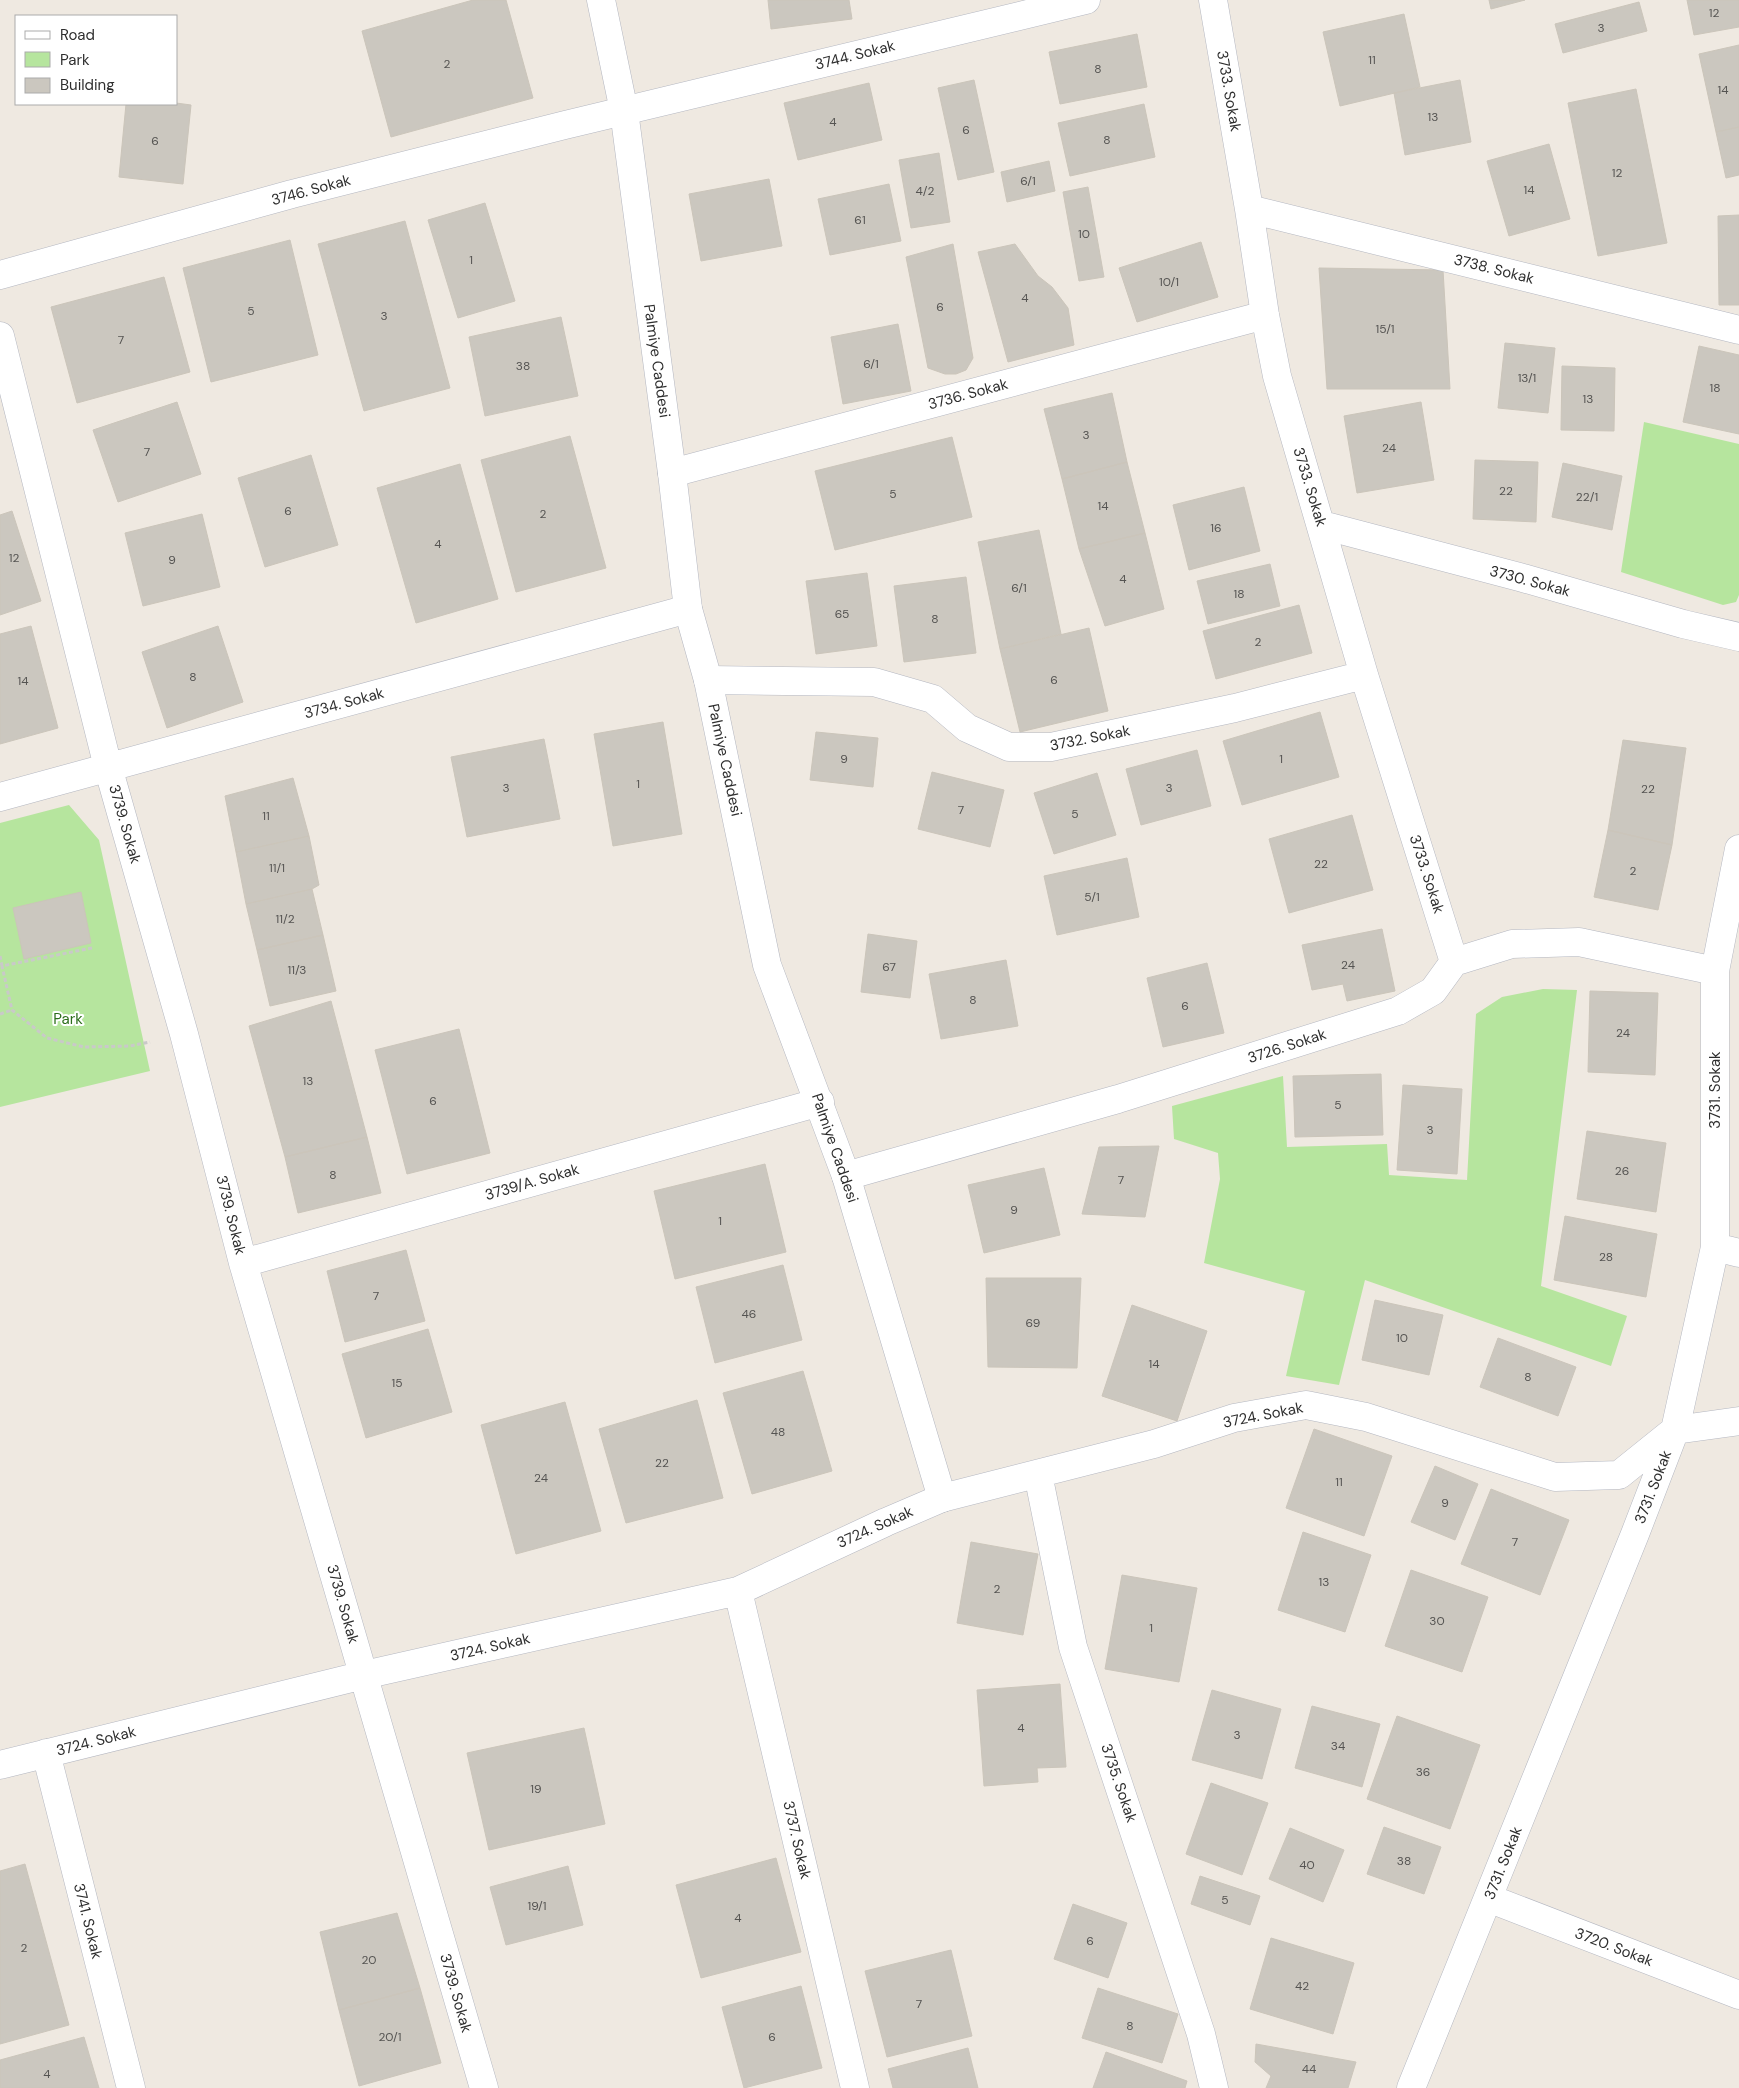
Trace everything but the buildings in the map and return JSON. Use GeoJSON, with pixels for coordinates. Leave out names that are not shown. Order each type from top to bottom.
{"type":"FeatureCollection","features":[{"type":"Feature","properties":{"kind":"street","name":"Palmiye Caddesi"},"geometry":{"type":"LineString","coordinates":[[601,0],[624,111],[688,609],[708,680],[768,965],[846,1176],[942,1498]]}},
{"type":"Feature","properties":{"kind":"street","name":"3744. Sokak"},"geometry":{"type":"LineString","coordinates":[[624,111],[1086,0]]}},
{"type":"Feature","properties":{"kind":"street","name":"3733. Sokak"},"geometry":{"type":"LineString","coordinates":[[1213,0],[1265,315],[1277,376],[1322,525],[1364,675],[1454,962]]}},
{"type":"Feature","properties":{"kind":"street","name":"3746. Sokak"},"geometry":{"type":"LineString","coordinates":[[0,275],[292,194],[624,111]]}},
{"type":"Feature","properties":{"kind":"street","name":"3738. Sokak"},"geometry":{"type":"LineString","coordinates":[[1249,209],[1739,330]]}},
{"type":"Feature","properties":{"kind":"street","name":"3736. Sokak"},"geometry":{"type":"LineString","coordinates":[[672,473],[1265,315]]}},
{"type":"Feature","properties":{"kind":"street","name":"3739. Sokak"},"geometry":{"type":"LineString","coordinates":[[0,336],[108,767],[184,1034],[243,1263],[484,2088]]}},
{"type":"Feature","properties":{"kind":"street","name":"3730. Sokak"},"geometry":{"type":"LineString","coordinates":[[1322,525],[1523,578],[1682,624],[1739,637]]}},
{"type":"Feature","properties":{"kind":"street","name":"3734. Sokak"},"geometry":{"type":"LineString","coordinates":[[0,797],[688,609]]}},
{"type":"Feature","properties":{"kind":"street","name":"3732. Sokak"},"geometry":{"type":"LineString","coordinates":[[708,680],[874,682],[933,699],[967,728],[1009,747],[1051,747],[1235,708],[1364,675]]}},
{"type":"Feature","properties":{"kind":"street","name":"3731. Sokak"},"geometry":{"type":"LineString","coordinates":[[1411,2088],[1675,1430],[1727,1250],[1715,971],[1739,849]]}},
{"type":"Feature","properties":{"kind":"street"},"geometry":{"type":"LineString","coordinates":[[1454,962],[1512,944],[1579,942],[1715,971]]}},
{"type":"Feature","properties":{"kind":"street","name":"3726. Sokak"},"geometry":{"type":"LineString","coordinates":[[846,1176],[1118,1099],[1398,1011],[1433,991],[1454,962]]}},
{"type":"Feature","properties":{"kind":"street","name":"3739/A. Sokak"},"geometry":{"type":"LineString","coordinates":[[243,1263],[820,1102]]}},
{"type":"Feature","properties":{"kind":"street","name":"3724. Sokak"},"geometry":{"type":"LineString","coordinates":[[0,1765],[364,1675],[738,1591],[942,1498],[1154,1444],[1234,1418],[1306,1404],[1366,1417],[1555,1477],[1619,1475],[1675,1430],[1739,1420]]}},
{"type":"Feature","properties":{"kind":"street","name":"3735. Sokak"},"geometry":{"type":"LineString","coordinates":[[1038,1474],[1073,1647],[1201,2034],[1214,2088]]}},
{"type":"Feature","properties":{"kind":"street","name":"3737. Sokak"},"geometry":{"type":"LineString","coordinates":[[738,1591],[855,2088]]}},
{"type":"Feature","properties":{"kind":"street","name":"3741. Sokak"},"geometry":{"type":"LineString","coordinates":[[46,1753],[131,2088]]}},
{"type":"Feature","properties":{"kind":"street","name":"3720. Sokak"},"geometry":{"type":"LineString","coordinates":[[1488,1898],[1739,1995]]}},
{"type":"Feature","properties":{"kind":"path"},"geometry":{"type":"LineString","coordinates":[[2,966],[92,948]]}},
{"type":"Feature","properties":{"kind":"path"},"geometry":{"type":"LineString","coordinates":[[0,956],[12,1010],[47,1038],[84,1047],[130,1046],[184,1034]]}},
{"type":"Feature","properties":{"kind":"path"},"geometry":{"type":"LineString","coordinates":[[0,1014],[12,1010]]}},
{"type":"Feature","properties":{"kind":"green space"},"geometry":{"type":"Polygon","coordinates":[[[1644,422],[1739,444],[1739,595],[1736,602],[1723,605],[1621,572],[1644,422]]]}},
{"type":"Feature","properties":{"kind":"green space","name":"Park"},"geometry":{"type":"Polygon","coordinates":[[[69,805],[99,840],[150,1071],[0,1107],[0,823],[69,805]]]}},
{"type":"Feature","properties":{"kind":"green space"},"geometry":{"type":"Polygon","coordinates":[[[1543,989],[1577,990],[1541,1286],[1627,1316],[1611,1366],[1365,1280],[1339,1385],[1286,1376],[1305,1291],[1204,1263],[1220,1179],[1218,1153],[1174,1139],[1172,1106],[1283,1076],[1287,1147],[1387,1144],[1389,1175],[1467,1180],[1476,1014],[1502,997],[1543,989]]]}}]}
